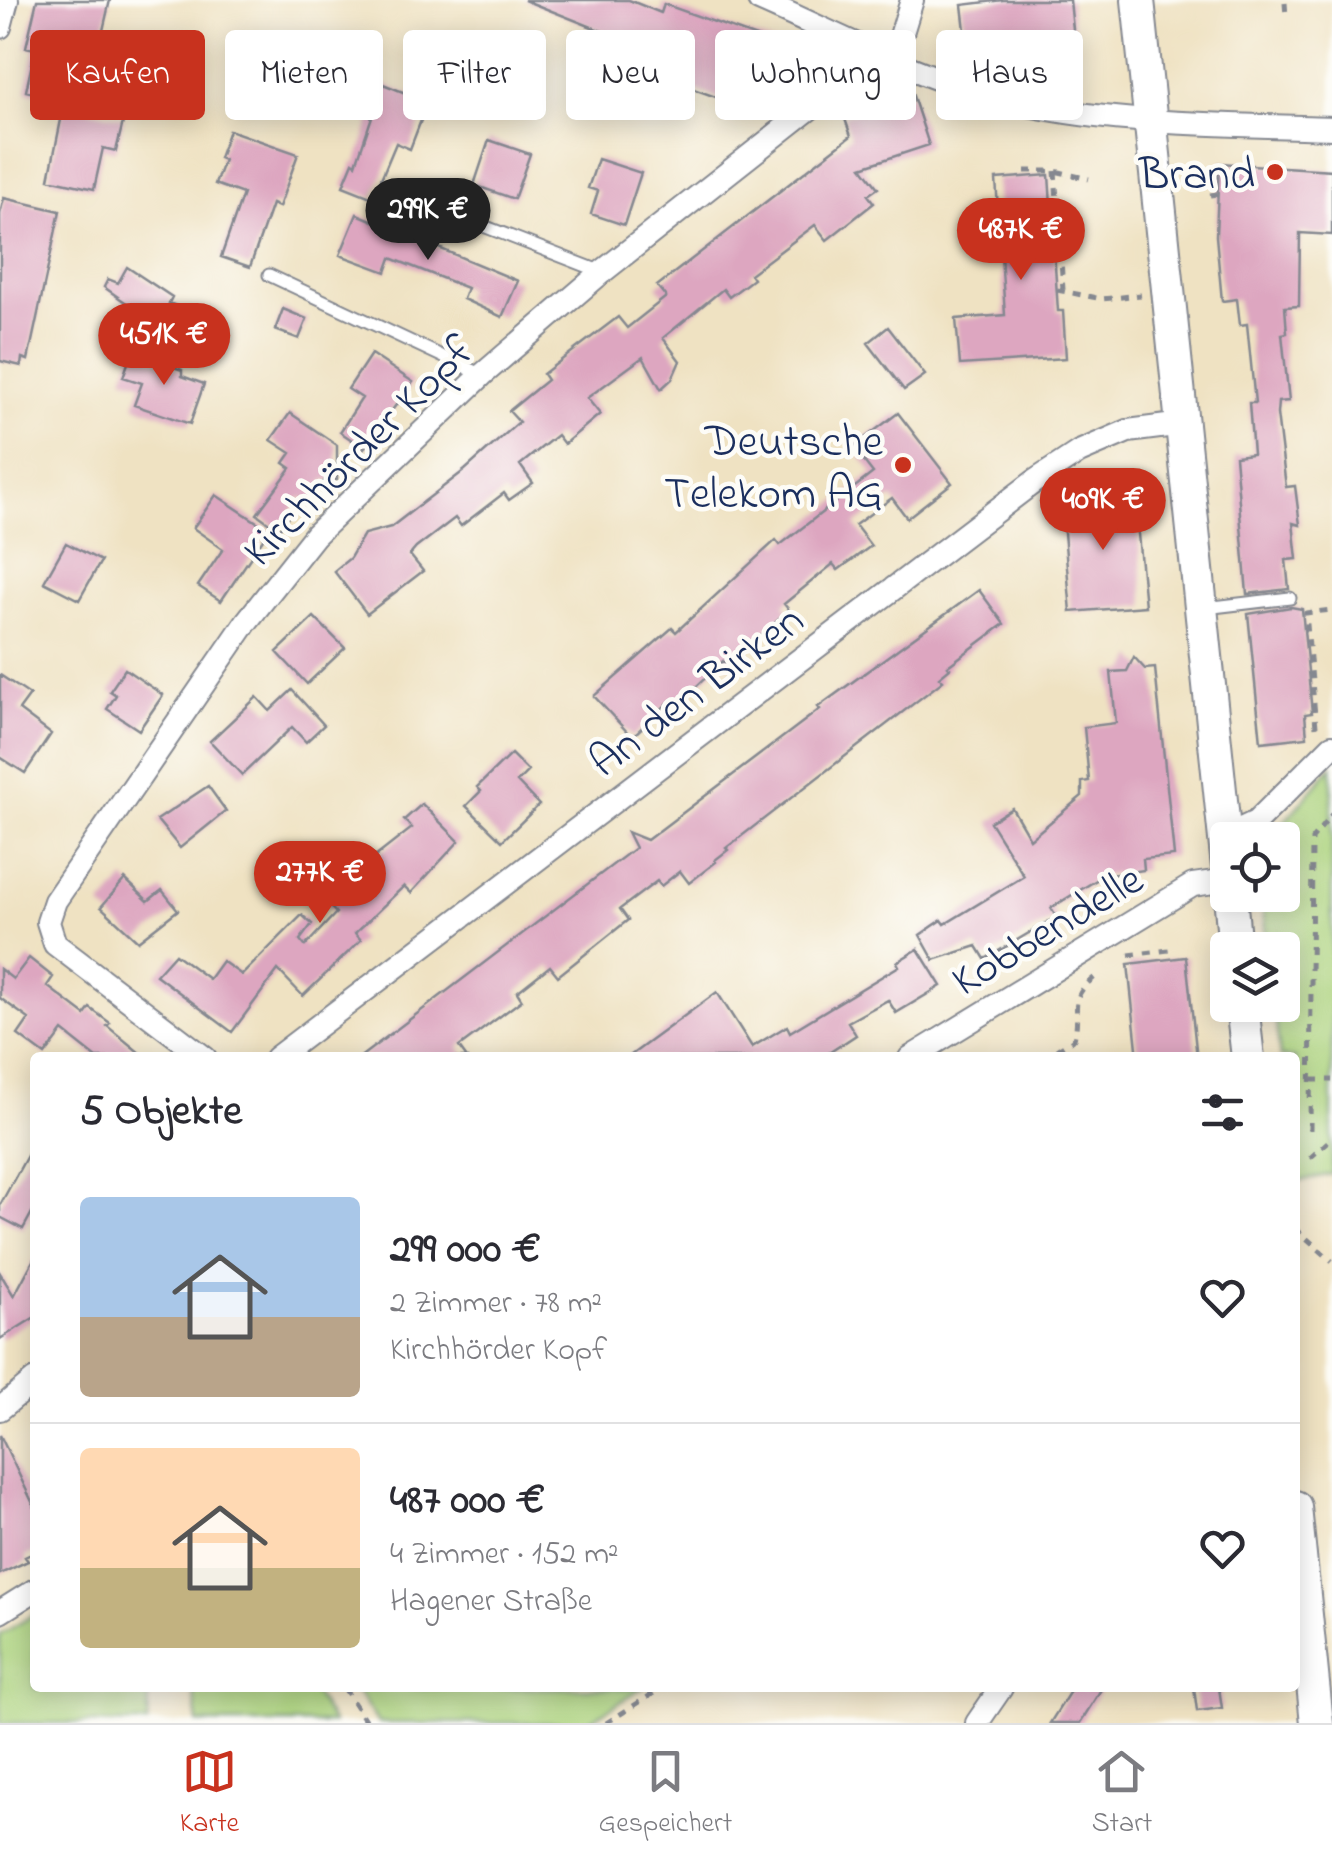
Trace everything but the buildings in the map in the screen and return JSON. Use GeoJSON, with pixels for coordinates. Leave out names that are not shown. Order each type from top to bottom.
{"type":"FeatureCollection","features":[{"type":"Feature","properties":{"kind":"main road"},"geometry":{"type":"LineString","coordinates":[[1138,0],[1223,822]]}},
{"type":"Feature","properties":{"kind":"main road"},"geometry":{"type":"LineString","coordinates":[[1244,1022],[1247,1052]]}},
{"type":"Feature","properties":{"kind":"main road"},"geometry":{"type":"LineString","coordinates":[[1300,1557],[1317,1723]]}},
{"type":"Feature","properties":{"kind":"street"},"geometry":{"type":"LineString","coordinates":[[0,27],[7,0]]}},
{"type":"Feature","properties":{"kind":"street"},"geometry":{"type":"LineString","coordinates":[[759,0],[828,30]]}},
{"type":"Feature","properties":{"kind":"street"},"geometry":{"type":"LineString","coordinates":[[899,30],[912,0]]}},
{"type":"Feature","properties":{"kind":"street"},"geometry":{"type":"LineString","coordinates":[[916,68],[1002,100],[1151,120],[1332,128]]}},
{"type":"Feature","properties":{"kind":"street","name":"Kirchhörder Kopf"},"geometry":{"type":"LineString","coordinates":[[197,1052],[56,944],[48,922],[55,901],[247,621],[315,535],[482,375],[602,272],[803,120]]}},
{"type":"Feature","properties":{"kind":"street","name":"An den Birken"},"geometry":{"type":"LineString","coordinates":[[284,1052],[1035,481],[1079,452],[1128,431],[1182,424]]}},
{"type":"Feature","properties":{"kind":"street"},"geometry":{"type":"LineString","coordinates":[[1256,822],[1325,753]]}},
{"type":"Feature","properties":{"kind":"street","name":"Kobbendelle"},"geometry":{"type":"LineString","coordinates":[[920,1052],[1193,885],[1210,883]]}},
{"type":"Feature","properties":{"kind":"street"},"geometry":{"type":"LineString","coordinates":[[0,1409],[30,1384]]}},
{"type":"Feature","properties":{"kind":"street"},"geometry":{"type":"LineString","coordinates":[[0,1612],[30,1593]]}},
{"type":"Feature","properties":{"kind":"street"},"geometry":{"type":"LineString","coordinates":[[977,1723],[997,1692]]}},
{"type":"Feature","properties":{"kind":"lane"},"geometry":{"type":"LineString","coordinates":[[414,198],[602,272]]}},
{"type":"Feature","properties":{"kind":"lane"},"geometry":{"type":"LineString","coordinates":[[269,275],[482,375]]}},
{"type":"Feature","properties":{"kind":"lane"},"geometry":{"type":"LineString","coordinates":[[1200,608],[1290,598]]}},
{"type":"Feature","properties":{"kind":"path"},"geometry":{"type":"LineString","coordinates":[[1286,3],[1286,16]]}},
{"type":"Feature","properties":{"kind":"path"},"geometry":{"type":"LineString","coordinates":[[1025,171],[1055,171],[1090,180]]}},
{"type":"Feature","properties":{"kind":"path"},"geometry":{"type":"LineString","coordinates":[[1055,171],[1060,290],[1102,300],[1169,291]]}},
{"type":"Feature","properties":{"kind":"path"},"geometry":{"type":"LineString","coordinates":[[1325,753],[1306,613],[1331,610]]}},
{"type":"Feature","properties":{"kind":"path"},"geometry":{"type":"LineString","coordinates":[[1310,1130],[1312,839],[1332,814]]}},
{"type":"Feature","properties":{"kind":"path"},"geometry":{"type":"LineString","coordinates":[[1118,960],[1127,955],[1176,949]]}},
{"type":"Feature","properties":{"kind":"path"},"geometry":{"type":"LineString","coordinates":[[1075,1006],[1080,989],[1106,970]]}},
{"type":"Feature","properties":{"kind":"path"},"geometry":{"type":"LineString","coordinates":[[1052,1052],[1074,1039],[1078,1022],[1068,996]]}},
{"type":"Feature","properties":{"kind":"path"},"geometry":{"type":"LineString","coordinates":[[1300,1080],[1332,1080]]}},
{"type":"Feature","properties":{"kind":"path"},"geometry":{"type":"LineString","coordinates":[[1310,1158],[1332,1138]]}},
{"type":"Feature","properties":{"kind":"path"},"geometry":{"type":"LineString","coordinates":[[1300,1232],[1332,1261]]}},
{"type":"Feature","properties":{"kind":"path"},"geometry":{"type":"LineString","coordinates":[[347,1692],[367,1723]]}},
{"type":"Feature","properties":{"kind":"path"},"geometry":{"type":"LineString","coordinates":[[606,1723],[656,1692]]}},
{"type":"Feature","properties":{"kind":"green space"},"geometry":{"type":"Polygon","coordinates":[[[1332,766],[1332,1174],[1300,1181],[1300,1052],[1279,1052],[1276,1022],[1300,1022],[1300,932],[1266,932],[1263,912],[1300,912],[1300,822],[1284,822],[1332,766]]]}},
{"type":"Feature","properties":{"kind":"green space"},"geometry":{"type":"Polygon","coordinates":[[[30,1617],[30,1692],[147,1692],[148,1723],[0,1723],[0,1635],[30,1617]]]}},
{"type":"Feature","properties":{"kind":"green space"},"geometry":{"type":"Polygon","coordinates":[[[194,1692],[314,1692],[333,1723],[198,1723],[194,1692]]]}},
{"type":"Feature","properties":{"kind":"green space"},"geometry":{"type":"Polygon","coordinates":[[[358,1692],[636,1692],[586,1723],[378,1723],[358,1692]]]}},
{"type":"Feature","properties":{"kind":"place","name":"Brand"},"geometry":{"type":"Point","coordinates":[1275,172]}},
{"type":"Feature","properties":{"kind":"place","name":"Deutsche Telekom AG"},"geometry":{"type":"Point","coordinates":[903,465]}}]}
